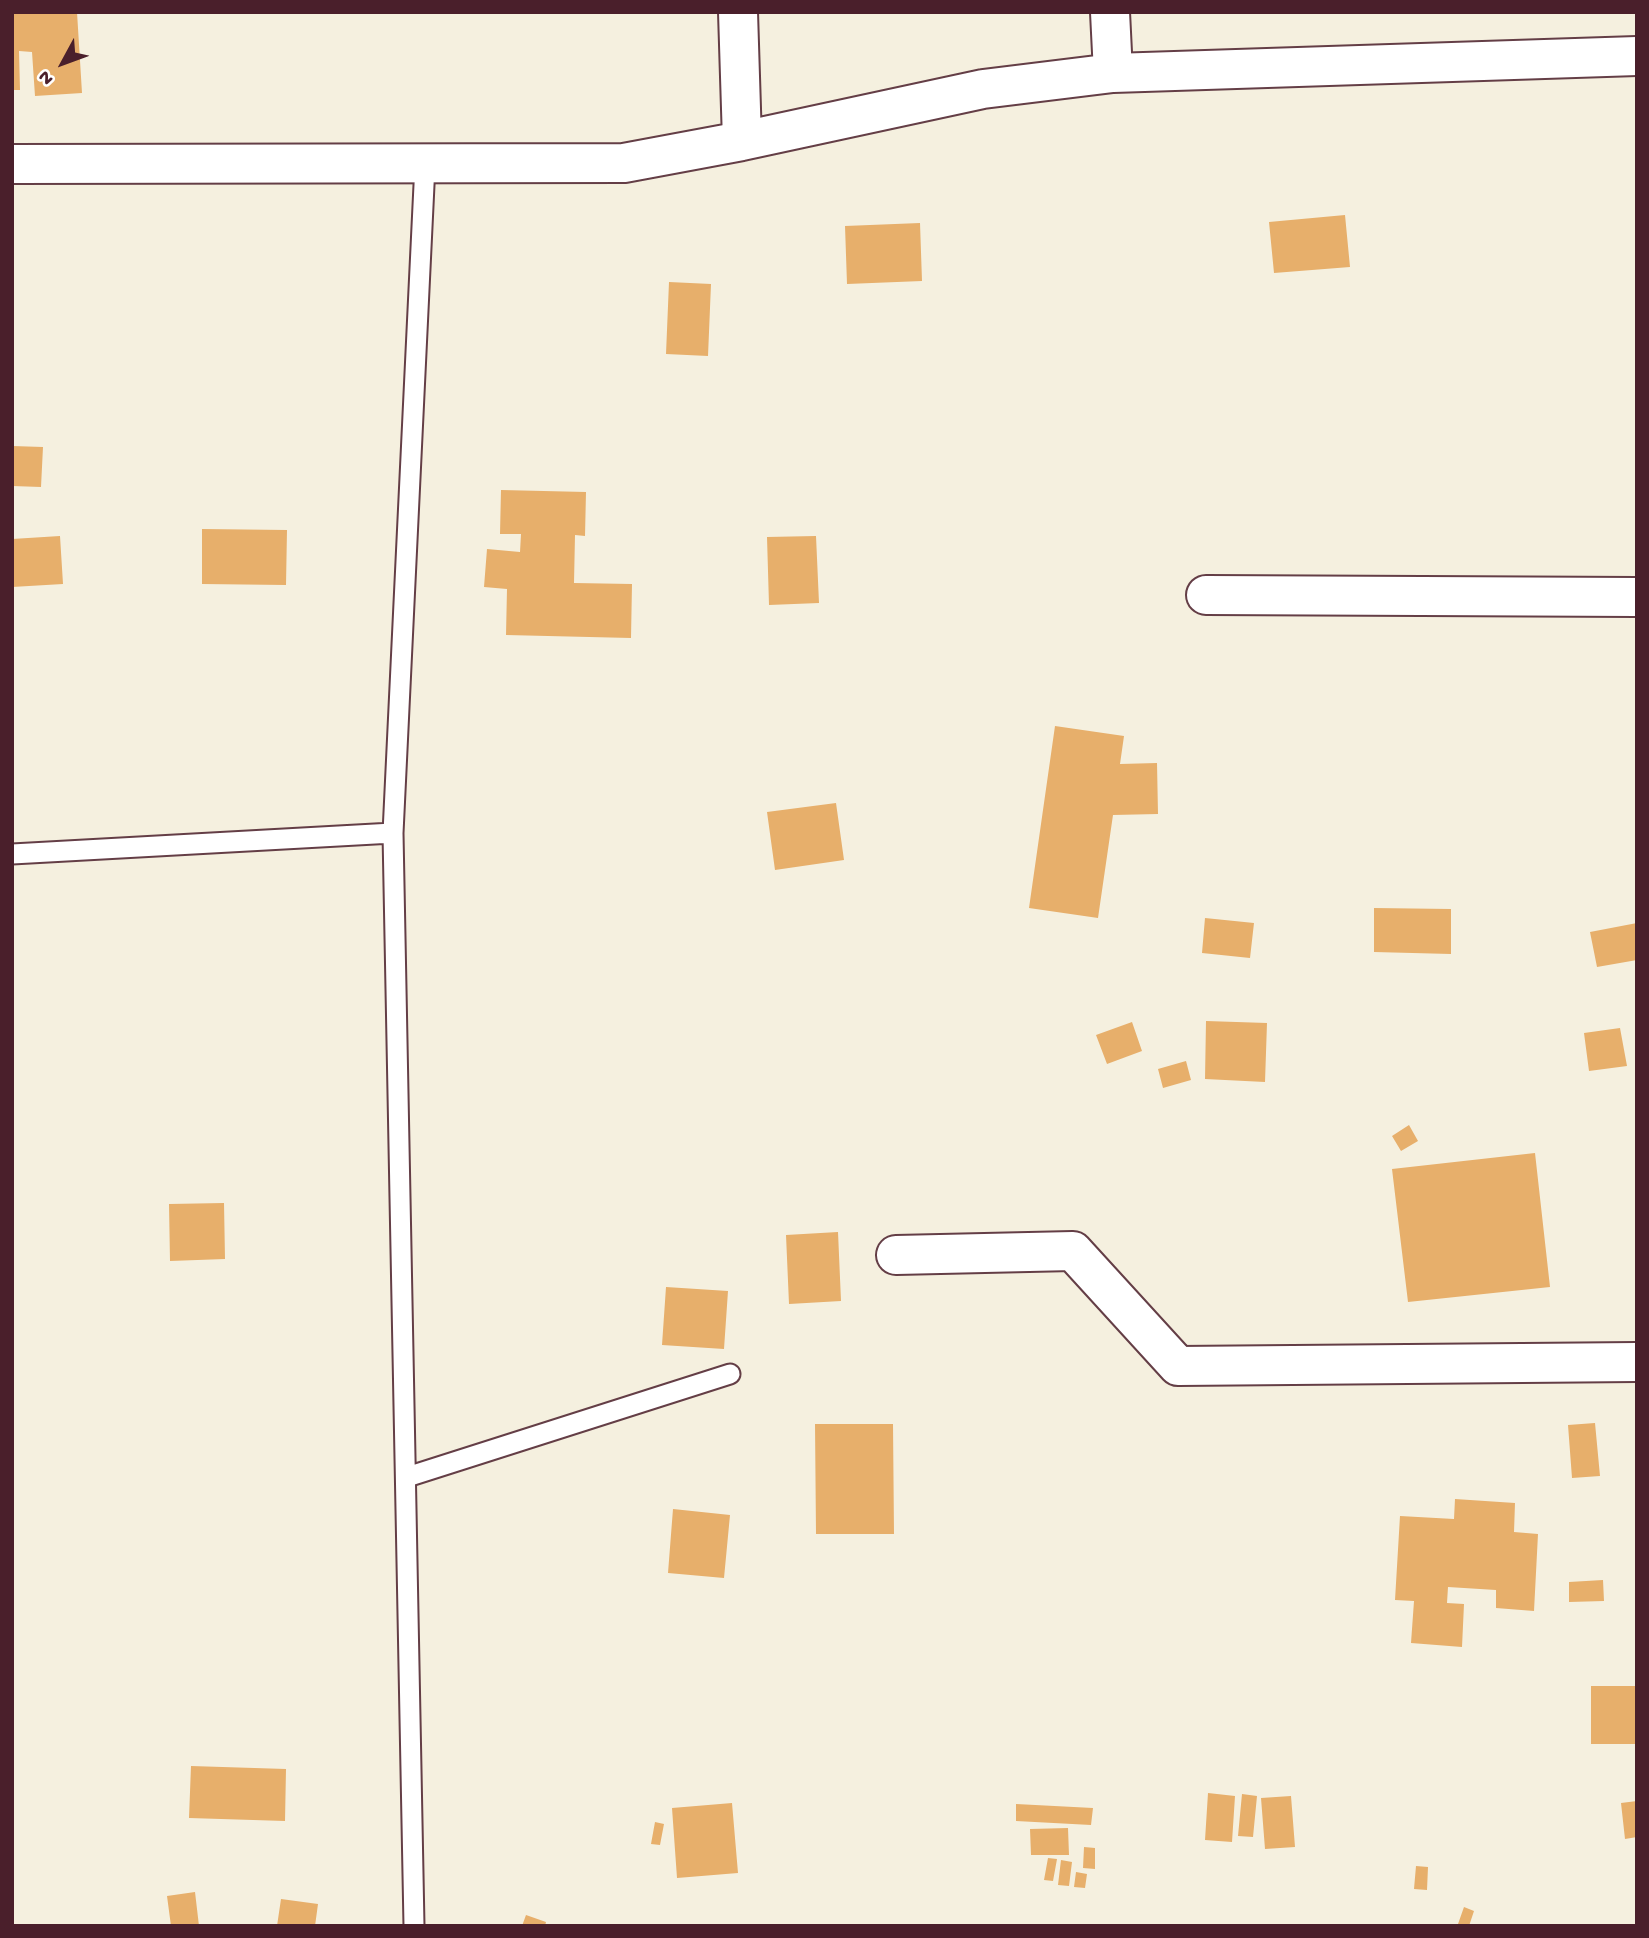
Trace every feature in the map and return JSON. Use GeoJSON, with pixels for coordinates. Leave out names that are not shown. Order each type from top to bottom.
{"type":"FeatureCollection","features":[{"type":"Feature","properties":{"kind":"street"},"geometry":{"type":"LineString","coordinates":[[738,12],[742,141]]}},
{"type":"Feature","properties":{"kind":"street"},"geometry":{"type":"LineString","coordinates":[[1110,12],[1113,73]]}},
{"type":"Feature","properties":{"kind":"street"},"geometry":{"type":"LineString","coordinates":[[12,163],[624,163],[742,141],[983,89],[1113,73],[1637,55]]}},
{"type":"Feature","properties":{"kind":"street"},"geometry":{"type":"LineString","coordinates":[[1206,595],[1637,597]]}},
{"type":"Feature","properties":{"kind":"street"},"geometry":{"type":"LineString","coordinates":[[896,1255],[1073,1251],[1178,1367],[1637,1362]]}},
{"type":"Feature","properties":{"kind":"lane"},"geometry":{"type":"LineString","coordinates":[[414,1926],[393,832],[425,164]]}},
{"type":"Feature","properties":{"kind":"lane"},"geometry":{"type":"LineString","coordinates":[[12,854],[393,832]]}},
{"type":"Feature","properties":{"kind":"lane"},"geometry":{"type":"LineString","coordinates":[[407,1477],[730,1374]]}},
{"type":"Feature","properties":{"kind":"building"},"geometry":{"type":"Polygon","coordinates":[[[12,12],[77,12],[82,93],[35,96],[32,52],[19,51],[20,90],[12,90],[12,12]]]}},
{"type":"Feature","properties":{"kind":"building"},"geometry":{"type":"Polygon","coordinates":[[[1345,215],[1350,267],[1274,273],[1269,222],[1345,215]]]}},
{"type":"Feature","properties":{"kind":"building"},"geometry":{"type":"Polygon","coordinates":[[[920,223],[922,281],[847,284],[845,226],[920,223]]]}},
{"type":"Feature","properties":{"kind":"building"},"geometry":{"type":"Polygon","coordinates":[[[669,282],[711,284],[708,356],[666,354],[669,282]]]}},
{"type":"Feature","properties":{"kind":"building"},"geometry":{"type":"Polygon","coordinates":[[[12,446],[43,447],[41,487],[12,486],[12,446]]]}},
{"type":"Feature","properties":{"kind":"building"},"geometry":{"type":"Polygon","coordinates":[[[501,490],[586,492],[585,536],[575,535],[574,583],[632,584],[631,638],[506,635],[507,589],[484,587],[487,549],[520,552],[521,534],[500,534],[501,490]]]}},
{"type":"Feature","properties":{"kind":"building"},"geometry":{"type":"Polygon","coordinates":[[[202,529],[287,530],[286,585],[202,584],[202,529]]]}},
{"type":"Feature","properties":{"kind":"building"},"geometry":{"type":"Polygon","coordinates":[[[60,536],[63,584],[12,587],[12,539],[60,536]]]}},
{"type":"Feature","properties":{"kind":"building"},"geometry":{"type":"Polygon","coordinates":[[[816,536],[819,603],[769,605],[767,537],[816,536]]]}},
{"type":"Feature","properties":{"kind":"building"},"geometry":{"type":"Polygon","coordinates":[[[1055,726],[1124,736],[1120,764],[1157,763],[1158,814],[1113,815],[1098,918],[1029,908],[1055,726]]]}},
{"type":"Feature","properties":{"kind":"building"},"geometry":{"type":"Polygon","coordinates":[[[836,803],[844,860],[775,870],[767,812],[836,803]]]}},
{"type":"Feature","properties":{"kind":"building"},"geometry":{"type":"Polygon","coordinates":[[[1374,908],[1451,909],[1451,954],[1374,952],[1374,908]]]}},
{"type":"Feature","properties":{"kind":"building"},"geometry":{"type":"Polygon","coordinates":[[[1205,918],[1254,923],[1250,958],[1202,953],[1205,918]]]}},
{"type":"Feature","properties":{"kind":"building"},"geometry":{"type":"Polygon","coordinates":[[[1637,923],[1637,960],[1597,967],[1590,932],[1637,923]]]}},
{"type":"Feature","properties":{"kind":"building"},"geometry":{"type":"Polygon","coordinates":[[[1206,1021],[1267,1023],[1265,1082],[1205,1079],[1206,1021]]]}},
{"type":"Feature","properties":{"kind":"building"},"geometry":{"type":"Polygon","coordinates":[[[1132,1022],[1142,1051],[1107,1064],[1096,1035],[1132,1022]]]}},
{"type":"Feature","properties":{"kind":"building"},"geometry":{"type":"Polygon","coordinates":[[[1620,1028],[1627,1066],[1589,1071],[1584,1033],[1620,1028]]]}},
{"type":"Feature","properties":{"kind":"building"},"geometry":{"type":"Polygon","coordinates":[[[1186,1061],[1191,1080],[1163,1088],[1158,1069],[1186,1061]]]}},
{"type":"Feature","properties":{"kind":"building"},"geometry":{"type":"Polygon","coordinates":[[[1409,1125],[1418,1141],[1401,1151],[1392,1136],[1409,1125]]]}},
{"type":"Feature","properties":{"kind":"building"},"geometry":{"type":"Polygon","coordinates":[[[1535,1153],[1550,1287],[1408,1302],[1392,1169],[1535,1153]]]}},
{"type":"Feature","properties":{"kind":"building"},"geometry":{"type":"Polygon","coordinates":[[[224,1203],[225,1259],[170,1261],[169,1204],[224,1203]]]}},
{"type":"Feature","properties":{"kind":"building"},"geometry":{"type":"Polygon","coordinates":[[[838,1232],[841,1301],[789,1304],[786,1235],[838,1232]]]}},
{"type":"Feature","properties":{"kind":"building"},"geometry":{"type":"Polygon","coordinates":[[[666,1287],[728,1291],[724,1349],[662,1345],[666,1287]]]}},
{"type":"Feature","properties":{"kind":"building"},"geometry":{"type":"Polygon","coordinates":[[[1595,1423],[1600,1476],[1572,1478],[1568,1425],[1595,1423]]]}},
{"type":"Feature","properties":{"kind":"building"},"geometry":{"type":"Polygon","coordinates":[[[815,1424],[893,1424],[894,1534],[816,1534],[815,1424]]]}},
{"type":"Feature","properties":{"kind":"building"},"geometry":{"type":"Polygon","coordinates":[[[1455,1499],[1515,1503],[1514,1532],[1538,1534],[1534,1611],[1496,1608],[1496,1590],[1448,1587],[1447,1603],[1464,1604],[1462,1647],[1411,1643],[1414,1601],[1395,1600],[1400,1516],[1454,1519],[1455,1499]]]}},
{"type":"Feature","properties":{"kind":"building"},"geometry":{"type":"Polygon","coordinates":[[[673,1509],[730,1515],[724,1578],[668,1573],[673,1509]]]}},
{"type":"Feature","properties":{"kind":"building"},"geometry":{"type":"Polygon","coordinates":[[[1603,1580],[1604,1601],[1569,1602],[1569,1582],[1603,1580]]]}},
{"type":"Feature","properties":{"kind":"building"},"geometry":{"type":"Polygon","coordinates":[[[1591,1686],[1637,1686],[1637,1744],[1591,1744],[1591,1686]]]}},
{"type":"Feature","properties":{"kind":"building"},"geometry":{"type":"Polygon","coordinates":[[[191,1766],[286,1769],[285,1821],[189,1818],[191,1766]]]}},
{"type":"Feature","properties":{"kind":"building"},"geometry":{"type":"Polygon","coordinates":[[[1208,1793],[1235,1796],[1232,1842],[1205,1840],[1208,1793]]]}},
{"type":"Feature","properties":{"kind":"building"},"geometry":{"type":"Polygon","coordinates":[[[1242,1794],[1257,1796],[1253,1837],[1238,1836],[1242,1794]]]}},
{"type":"Feature","properties":{"kind":"building"},"geometry":{"type":"Polygon","coordinates":[[[1291,1796],[1295,1847],[1265,1849],[1261,1798],[1291,1796]]]}},
{"type":"Feature","properties":{"kind":"building"},"geometry":{"type":"Polygon","coordinates":[[[1637,1801],[1637,1837],[1625,1839],[1621,1803],[1637,1801]]]}},
{"type":"Feature","properties":{"kind":"building"},"geometry":{"type":"Polygon","coordinates":[[[732,1803],[738,1873],[677,1878],[672,1808],[732,1803]]]}},
{"type":"Feature","properties":{"kind":"building"},"geometry":{"type":"Polygon","coordinates":[[[1016,1804],[1093,1808],[1091,1825],[1016,1821],[1016,1804]]]}},
{"type":"Feature","properties":{"kind":"building"},"geometry":{"type":"Polygon","coordinates":[[[655,1822],[664,1824],[660,1845],[651,1844],[655,1822]]]}},
{"type":"Feature","properties":{"kind":"building"},"geometry":{"type":"Polygon","coordinates":[[[1068,1828],[1069,1855],[1031,1855],[1030,1829],[1068,1828]]]}},
{"type":"Feature","properties":{"kind":"building"},"geometry":{"type":"Polygon","coordinates":[[[1084,1847],[1095,1848],[1095,1869],[1083,1868],[1084,1847]]]}},
{"type":"Feature","properties":{"kind":"building"},"geometry":{"type":"Polygon","coordinates":[[[1048,1858],[1057,1859],[1053,1881],[1044,1880],[1048,1858]]]}},
{"type":"Feature","properties":{"kind":"building"},"geometry":{"type":"Polygon","coordinates":[[[1061,1860],[1072,1862],[1069,1886],[1058,1885],[1061,1860]]]}},
{"type":"Feature","properties":{"kind":"building"},"geometry":{"type":"Polygon","coordinates":[[[1416,1866],[1428,1867],[1427,1890],[1414,1889],[1416,1866]]]}},
{"type":"Feature","properties":{"kind":"building"},"geometry":{"type":"Polygon","coordinates":[[[1076,1872],[1087,1874],[1085,1888],[1074,1887],[1076,1872]]]}},
{"type":"Feature","properties":{"kind":"building"},"geometry":{"type":"Polygon","coordinates":[[[195,1892],[199,1926],[171,1926],[167,1896],[195,1892]]]}},
{"type":"Feature","properties":{"kind":"building"},"geometry":{"type":"Polygon","coordinates":[[[281,1899],[318,1904],[315,1926],[277,1926],[281,1899]]]}},
{"type":"Feature","properties":{"kind":"building"},"geometry":{"type":"Polygon","coordinates":[[[1464,1907],[1474,1911],[1469,1926],[1458,1924],[1464,1907]]]}},
{"type":"Feature","properties":{"kind":"building"},"geometry":{"type":"Polygon","coordinates":[[[526,1915],[546,1922],[545,1926],[522,1926],[526,1915]]]}}]}
